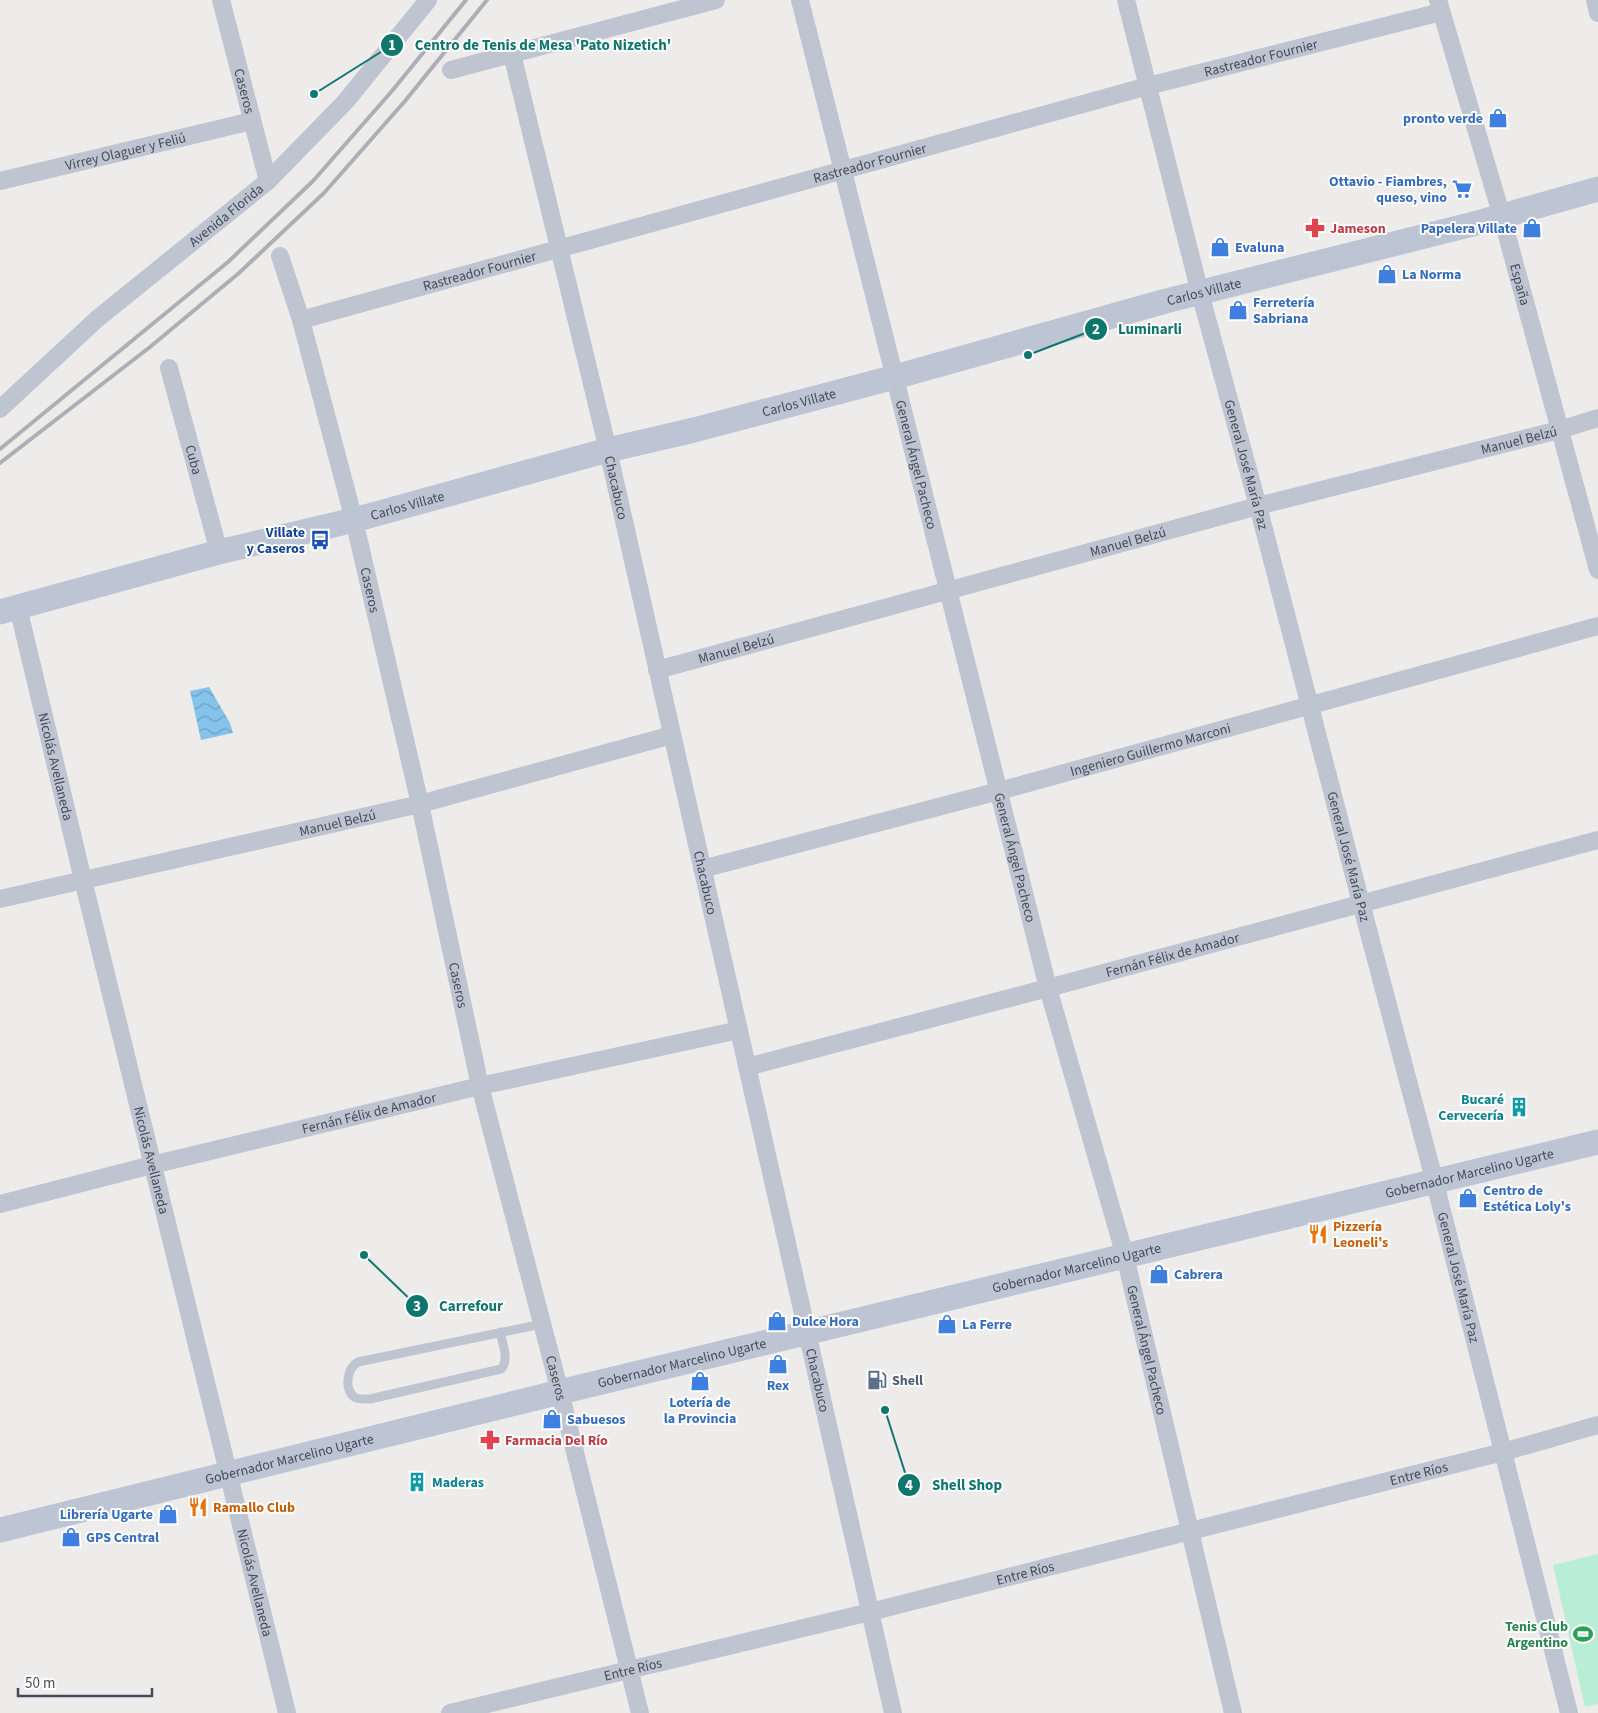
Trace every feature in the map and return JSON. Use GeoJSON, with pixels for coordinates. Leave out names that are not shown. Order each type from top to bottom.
{"type":"FeatureCollection","features":[{"type":"Feature","properties":{"kind":"street","name":"Caseros"},"geometry":{"type":"LineString","coordinates":[[221,0],[268,181]]}},
{"type":"Feature","properties":{"kind":"street","name":"Avenida Florida"},"geometry":{"type":"LineString","coordinates":[[0,409],[98,319],[268,181],[346,101],[428,0]]}},
{"type":"Feature","properties":{"kind":"street","name":"General Ángel Pacheco"},"geometry":{"type":"LineString","coordinates":[[800,0],[1048,988],[1125,1256],[1233,1713]]}},
{"type":"Feature","properties":{"kind":"street","name":"General José María Paz"},"geometry":{"type":"LineString","coordinates":[[1126,0],[1200,293],[1258,506],[1360,904],[1435,1182],[1569,1713]]}},
{"type":"Feature","properties":{"kind":"street"},"geometry":{"type":"LineString","coordinates":[[1595,0],[1598,13]]}},
{"type":"Feature","properties":{"kind":"street"},"geometry":{"type":"LineString","coordinates":[[451,70],[708,1]]}},
{"type":"Feature","properties":{"kind":"street","name":"Rastreador Fournier"},"geometry":{"type":"LineString","coordinates":[[301,320],[1440,6]]}},
{"type":"Feature","properties":{"kind":"street","name":"España"},"geometry":{"type":"LineString","coordinates":[[1440,6],[1502,217],[1598,570]]}},
{"type":"Feature","properties":{"kind":"street","name":"Chacabuco"},"geometry":{"type":"LineString","coordinates":[[512,54],[608,450],[893,1713]]}},
{"type":"Feature","properties":{"kind":"street","name":"Virrey Olaguer y Feliú"},"geometry":{"type":"LineString","coordinates":[[0,181],[252,121]]}},
{"type":"Feature","properties":{"kind":"street","name":"Carlos Villate"},"geometry":{"type":"LineString","coordinates":[[9,610],[219,552],[354,520],[608,450],[694,430],[895,377],[1156,303],[1502,217],[1598,189]]}},
{"type":"Feature","properties":{"kind":"street","name":"Caseros"},"geometry":{"type":"LineString","coordinates":[[280,256],[301,320],[354,520],[420,804],[480,1086],[631,1670],[640,1713]]}},
{"type":"Feature","properties":{"kind":"street","name":"Cuba"},"geometry":{"type":"LineString","coordinates":[[169,368],[219,552]]}},
{"type":"Feature","properties":{"kind":"street","name":"Manuel Belzú"},"geometry":{"type":"LineString","coordinates":[[657,670],[1258,506],[1559,430],[1598,418]]}},
{"type":"Feature","properties":{"kind":"street","name":"Nicolás Avellaneda"},"geometry":{"type":"LineString","coordinates":[[9,610],[82,880],[287,1713]]}},
{"type":"Feature","properties":{"kind":"street","name":"Ingeniero Guillermo Marconi"},"geometry":{"type":"LineString","coordinates":[[702,869],[999,792],[1598,626]]}},
{"type":"Feature","properties":{"kind":"street","name":"Manuel Belzú"},"geometry":{"type":"LineString","coordinates":[[0,899],[420,804],[672,735]]}},
{"type":"Feature","properties":{"kind":"street","name":"Fernán Félix de Amador"},"geometry":{"type":"LineString","coordinates":[[747,1066],[1048,988],[1598,840]]}},
{"type":"Feature","properties":{"kind":"street","name":"Fernán Félix de Amador"},"geometry":{"type":"LineString","coordinates":[[0,1204],[152,1165],[480,1086],[739,1030]]}},
{"type":"Feature","properties":{"kind":"street","name":"Gobernador Marcelino Ugarte"},"geometry":{"type":"LineString","coordinates":[[0,1530],[560,1392],[1598,1142]]}},
{"type":"Feature","properties":{"kind":"street","name":"Entre Ríos"},"geometry":{"type":"LineString","coordinates":[[450,1713],[870,1612],[1503,1452],[1598,1425]]}},
{"type":"Feature","properties":{"kind":"lane"},"geometry":{"type":"LineString","coordinates":[[500,1332],[506,1355],[504,1366],[501,1369],[370,1399],[354,1397],[351,1391],[348,1373],[353,1365],[358,1362],[500,1332],[542,1324]]}},
{"type":"Feature","properties":{"kind":"green space","name":"Tenis Club Argentino"},"geometry":{"type":"Polygon","coordinates":[[[1598,1554],[1598,1704],[1585,1707],[1553,1565],[1598,1554]]]}},
{"type":"Feature","properties":{"kind":"water"},"geometry":{"type":"Polygon","coordinates":[[[209,687],[230,723],[233,733],[201,740],[190,691],[209,687]]]}},
{"type":"Feature","properties":{"kind":"railway"},"geometry":{"type":"LineString","coordinates":[[0,449],[228,262],[313,181],[392,91],[466,0]]}},
{"type":"Feature","properties":{"kind":"railway"},"geometry":{"type":"LineString","coordinates":[[0,463],[150,347],[239,273],[324,193],[405,101],[487,0]]}},
{"type":"Feature","properties":{"kind":"place","name":"Centro de Tenis de Mesa 'Pato Nizetich'"},"geometry":{"type":"Point","coordinates":[314,94]}},
{"type":"Feature","properties":{"kind":"place","name":"pronto verde"},"geometry":{"type":"Point","coordinates":[1498,118]}},
{"type":"Feature","properties":{"kind":"place","name":"Ottavio - Fiambres, queso, vino"},"geometry":{"type":"Point","coordinates":[1462,189]}},
{"type":"Feature","properties":{"kind":"place","name":"Jameson"},"geometry":{"type":"Point","coordinates":[1315,228]}},
{"type":"Feature","properties":{"kind":"place","name":"Papelera Villate"},"geometry":{"type":"Point","coordinates":[1532,228]}},
{"type":"Feature","properties":{"kind":"place","name":"Evaluna"},"geometry":{"type":"Point","coordinates":[1220,247]}},
{"type":"Feature","properties":{"kind":"place","name":"La Norma"},"geometry":{"type":"Point","coordinates":[1387,274]}},
{"type":"Feature","properties":{"kind":"place","name":"Ferretería Sabriana"},"geometry":{"type":"Point","coordinates":[1238,310]}},
{"type":"Feature","properties":{"kind":"place","name":"Luminarli"},"geometry":{"type":"Point","coordinates":[1028,355]}},
{"type":"Feature","properties":{"kind":"place","name":"Villate y Caseros"},"geometry":{"type":"Point","coordinates":[320,540]}},
{"type":"Feature","properties":{"kind":"place","name":"Bucaré Cervecería"},"geometry":{"type":"Point","coordinates":[1519,1107]}},
{"type":"Feature","properties":{"kind":"place","name":"Centro de Estética Loly's"},"geometry":{"type":"Point","coordinates":[1468,1198]}},
{"type":"Feature","properties":{"kind":"place","name":"Pizzería Leoneli's"},"geometry":{"type":"Point","coordinates":[1318,1234]}},
{"type":"Feature","properties":{"kind":"place","name":"Carrefour"},"geometry":{"type":"Point","coordinates":[364,1255]}},
{"type":"Feature","properties":{"kind":"place","name":"Cabrera"},"geometry":{"type":"Point","coordinates":[1159,1274]}},
{"type":"Feature","properties":{"kind":"place","name":"Dulce Hora"},"geometry":{"type":"Point","coordinates":[777,1321]}},
{"type":"Feature","properties":{"kind":"place","name":"La Ferre"},"geometry":{"type":"Point","coordinates":[947,1324]}},
{"type":"Feature","properties":{"kind":"place","name":"Rex"},"geometry":{"type":"Point","coordinates":[778,1364]}},
{"type":"Feature","properties":{"kind":"place","name":"Shell"},"geometry":{"type":"Point","coordinates":[877,1380]}},
{"type":"Feature","properties":{"kind":"place","name":"Lotería de la Provincia"},"geometry":{"type":"Point","coordinates":[700,1381]}},
{"type":"Feature","properties":{"kind":"place","name":"Shell Shop"},"geometry":{"type":"Point","coordinates":[885,1410]}},
{"type":"Feature","properties":{"kind":"place","name":"Sabuesos"},"geometry":{"type":"Point","coordinates":[552,1419]}},
{"type":"Feature","properties":{"kind":"place","name":"Farmacia Del Río"},"geometry":{"type":"Point","coordinates":[490,1440]}},
{"type":"Feature","properties":{"kind":"place","name":"Maderas"},"geometry":{"type":"Point","coordinates":[417,1482]}},
{"type":"Feature","properties":{"kind":"place","name":"Ramallo Club"},"geometry":{"type":"Point","coordinates":[198,1507]}},
{"type":"Feature","properties":{"kind":"place","name":"Librería Ugarte"},"geometry":{"type":"Point","coordinates":[168,1514]}},
{"type":"Feature","properties":{"kind":"place","name":"GPS Central"},"geometry":{"type":"Point","coordinates":[71,1537]}},
{"type":"Feature","properties":{"kind":"place","name":"Tenis Club Argentino"},"geometry":{"type":"Point","coordinates":[1583,1634]}}]}
